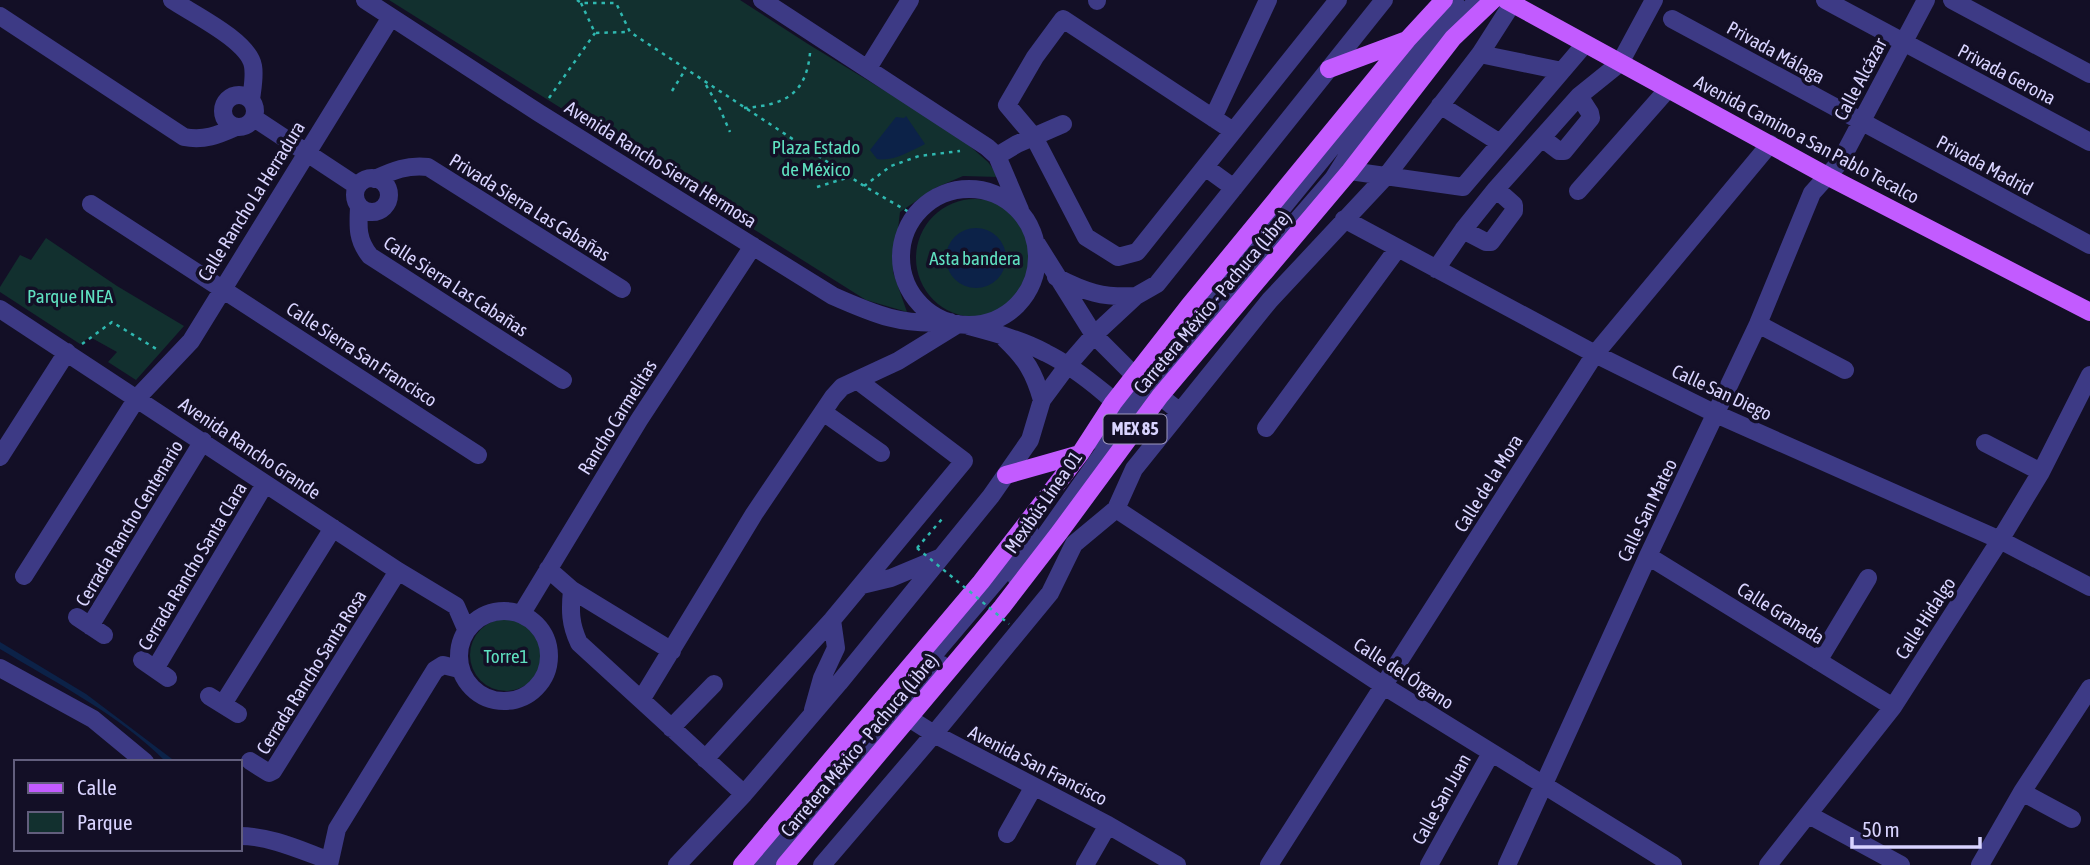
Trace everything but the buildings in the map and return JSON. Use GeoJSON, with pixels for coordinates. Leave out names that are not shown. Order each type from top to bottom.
{"type":"FeatureCollection","features":[{"type":"Feature","properties":{"kind":"main road","name":"Carretera México - Pachuca (Libre)"},"geometry":{"type":"LineString","coordinates":[[785,865],[981,582],[1080,454],[1126,413],[1147,386],[1197,297],[1407,40],[1444,0]]}},
{"type":"Feature","properties":{"kind":"main road","name":"Carretera México - Pachuca (Libre)"},"geometry":{"type":"LineString","coordinates":[[743,865],[895,709],[1002,607],[1066,539],[1126,413],[1147,386],[1251,288],[1350,171],[1454,38],[1493,0]]}},
{"type":"Feature","properties":{"kind":"main road","name":"Avenida Camino a San Pablo Tecalco"},"geometry":{"type":"LineString","coordinates":[[1509,2],[1827,176],[2090,312]]}},
{"type":"Feature","properties":{"kind":"main road"},"geometry":{"type":"LineString","coordinates":[[1329,69],[1407,40]]}},
{"type":"Feature","properties":{"kind":"main road"},"geometry":{"type":"LineString","coordinates":[[1006,475],[1080,454]]}},
{"type":"Feature","properties":{"kind":"street"},"geometry":{"type":"LineString","coordinates":[[0,16],[184,137],[214,137],[236,127],[247,126],[252,109],[254,69],[250,57],[242,46],[172,0]]}},
{"type":"Feature","properties":{"kind":"street","name":"Avenida Rancho Sierra Hermosa"},"geometry":{"type":"LineString","coordinates":[[365,0],[539,113],[833,296],[877,316],[919,324],[958,324],[1000,335],[1045,352],[1068,365],[1156,442]]}},
{"type":"Feature","properties":{"kind":"street"},"geometry":{"type":"LineString","coordinates":[[762,0],[992,152],[1037,244],[1094,335],[1147,386],[1180,412]]}},
{"type":"Feature","properties":{"kind":"street"},"geometry":{"type":"LineString","coordinates":[[868,68],[910,0]]}},
{"type":"Feature","properties":{"kind":"street"},"geometry":{"type":"LineString","coordinates":[[1213,118],[1268,0]]}},
{"type":"Feature","properties":{"kind":"street"},"geometry":{"type":"LineString","coordinates":[[1233,131],[1063,19],[1035,57],[1007,105],[1034,137],[1086,237],[1118,257],[1137,252],[1338,0]]}},
{"type":"Feature","properties":{"kind":"street"},"geometry":{"type":"LineString","coordinates":[[677,865],[744,794],[812,714],[1006,475],[1030,440],[1042,400],[1068,365],[1094,335],[1136,296],[1157,284],[1384,0]]}},
{"type":"Feature","properties":{"kind":"street"},"geometry":{"type":"LineString","coordinates":[[1147,386],[1382,85],[1455,0]]}},
{"type":"Feature","properties":{"kind":"street"},"geometry":{"type":"LineString","coordinates":[[1147,386],[1171,365],[1333,179],[1365,128],[1451,25],[1479,0]]}},
{"type":"Feature","properties":{"kind":"street"},"geometry":{"type":"LineString","coordinates":[[1436,269],[1496,189],[1579,96],[1620,62],[1654,0]]}},
{"type":"Feature","properties":{"kind":"street","name":"Privada Gerona"},"geometry":{"type":"LineString","coordinates":[[1825,0],[2090,142]]}},
{"type":"Feature","properties":{"kind":"street","name":"Calle Alcázar"},"geometry":{"type":"LineString","coordinates":[[1827,176],[1840,162],[1926,0]]}},
{"type":"Feature","properties":{"kind":"street"},"geometry":{"type":"LineString","coordinates":[[1952,0],[2090,74]]}},
{"type":"Feature","properties":{"kind":"street"},"geometry":{"type":"LineString","coordinates":[[846,865],[826,860],[1050,593],[1066,539],[1116,509],[1135,469],[1270,300],[1387,175],[1480,54],[1509,2]]}},
{"type":"Feature","properties":{"kind":"street","name":"Calle Rancho La Herradura"},"geometry":{"type":"LineString","coordinates":[[24,576],[137,398],[191,341],[391,17]]}},
{"type":"Feature","properties":{"kind":"street","name":"Privada Málaga"},"geometry":{"type":"LineString","coordinates":[[1672,19],[1861,121]]}},
{"type":"Feature","properties":{"kind":"street"},"geometry":{"type":"LineString","coordinates":[[1350,171],[1463,187],[1585,44]]}},
{"type":"Feature","properties":{"kind":"street"},"geometry":{"type":"LineString","coordinates":[[1480,54],[1562,71]]}},
{"type":"Feature","properties":{"kind":"street"},"geometry":{"type":"LineString","coordinates":[[1578,191],[1668,89]]}},
{"type":"Feature","properties":{"kind":"street"},"geometry":{"type":"LineString","coordinates":[[236,127],[229,124],[223,111],[225,104],[237,95],[305,153],[357,186]]}},
{"type":"Feature","properties":{"kind":"street"},"geometry":{"type":"LineString","coordinates":[[1542,138],[1559,151],[1564,151],[1591,118],[1579,96]]}},
{"type":"Feature","properties":{"kind":"street"},"geometry":{"type":"LineString","coordinates":[[1440,105],[1500,144]]}},
{"type":"Feature","properties":{"kind":"street","name":"Privada Madrid"},"geometry":{"type":"LineString","coordinates":[[1861,121],[2090,245]]}},
{"type":"Feature","properties":{"kind":"street"},"geometry":{"type":"LineString","coordinates":[[992,152],[1063,124]]}},
{"type":"Feature","properties":{"kind":"street","name":"Calle de la Mora"},"geometry":{"type":"LineString","coordinates":[[1269,865],[1595,354],[1770,144]]}},
{"type":"Feature","properties":{"kind":"street","name":"Privada Sierra Las Cabañas"},"geometry":{"type":"LineString","coordinates":[[375,179],[411,165],[428,167],[622,289]]}},
{"type":"Feature","properties":{"kind":"street"},"geometry":{"type":"LineString","coordinates":[[1205,167],[1234,188]]}},
{"type":"Feature","properties":{"kind":"street","name":"Calle San Mateo"},"geometry":{"type":"LineString","coordinates":[[1507,865],[1648,556],[1758,324],[1812,193],[1827,176]]}},
{"type":"Feature","properties":{"kind":"street"},"geometry":{"type":"LineString","coordinates":[[365,179],[375,179],[387,188],[387,204],[382,209],[366,212],[359,207],[355,197],[357,186],[365,179]]}},
{"type":"Feature","properties":{"kind":"street"},"geometry":{"type":"LineString","coordinates":[[958,324],[926,310],[909,290],[901,265],[903,239],[914,215],[932,199],[955,190],[980,189],[1003,197],[1022,213]]}},
{"type":"Feature","properties":{"kind":"street"},"geometry":{"type":"LineString","coordinates":[[1463,230],[1491,242],[1514,211],[1514,205],[1496,189]]}},
{"type":"Feature","properties":{"kind":"street","name":"Calle Sierra San Francisco"},"geometry":{"type":"LineString","coordinates":[[91,204],[478,456]]}},
{"type":"Feature","properties":{"kind":"street","name":"Calle Sierra Las Cabañas"},"geometry":{"type":"LineString","coordinates":[[359,207],[358,233],[362,246],[370,257],[563,380]]}},
{"type":"Feature","properties":{"kind":"street","name":"Calle San Diego"},"geometry":{"type":"LineString","coordinates":[[1344,219],[1595,354],[1716,414],[2000,540],[2090,587]]}},
{"type":"Feature","properties":{"kind":"street"},"geometry":{"type":"LineString","coordinates":[[640,700],[754,514],[842,387],[898,361],[958,324],[997,319],[1021,301],[1035,274],[1037,244]]}},
{"type":"Feature","properties":{"kind":"street","name":"Rancho Carmelitas"},"geometry":{"type":"LineString","coordinates":[[522,613],[639,420],[753,246]]}},
{"type":"Feature","properties":{"kind":"street"},"geometry":{"type":"LineString","coordinates":[[1266,428],[1398,248]]}},
{"type":"Feature","properties":{"kind":"street"},"geometry":{"type":"LineString","coordinates":[[1055,276],[1086,292],[1113,298],[1136,296]]}},
{"type":"Feature","properties":{"kind":"street"},"geometry":{"type":"LineString","coordinates":[[1251,288],[1270,300]]}},
{"type":"Feature","properties":{"kind":"street","name":"Avenida Rancho Grande"},"geometry":{"type":"LineString","coordinates":[[0,309],[398,571],[456,606],[466,629]]}},
{"type":"Feature","properties":{"kind":"street"},"geometry":{"type":"LineString","coordinates":[[1758,324],[1845,370]]}},
{"type":"Feature","properties":{"kind":"street"},"geometry":{"type":"LineString","coordinates":[[1000,335],[1024,358],[1035,376],[1042,400]]}},
{"type":"Feature","properties":{"kind":"street"},"geometry":{"type":"LineString","coordinates":[[0,457],[72,355]]}},
{"type":"Feature","properties":{"kind":"street","name":"Calle Hidalgo"},"geometry":{"type":"LineString","coordinates":[[1768,865],[1893,706],[2041,472],[2090,375]]}},
{"type":"Feature","properties":{"kind":"street"},"geometry":{"type":"LineString","coordinates":[[705,759],[832,620],[964,461],[857,380]]}},
{"type":"Feature","properties":{"kind":"street"},"geometry":{"type":"LineString","coordinates":[[823,412],[881,453]]}},
{"type":"Feature","properties":{"kind":"street","name":"Mexibús Línea 01"},"geometry":{"type":"LineString","coordinates":[[771,865],[1009,566],[1026,534],[1126,413]]}},
{"type":"Feature","properties":{"kind":"street","name":"Cerrada Rancho Centenario"},"geometry":{"type":"LineString","coordinates":[[90,626],[203,441]]}},
{"type":"Feature","properties":{"kind":"street"},"geometry":{"type":"LineString","coordinates":[[1986,443],[2041,472]]}},
{"type":"Feature","properties":{"kind":"street","name":"Cerrada Rancho Santa Clara"},"geometry":{"type":"LineString","coordinates":[[155,669],[265,484]]}},
{"type":"Feature","properties":{"kind":"street","name":"Calle del Órgano"},"geometry":{"type":"LineString","coordinates":[[1116,509],[1384,686],[1673,865]]}},
{"type":"Feature","properties":{"kind":"street"},"geometry":{"type":"LineString","coordinates":[[223,704],[333,528]]}},
{"type":"Feature","properties":{"kind":"street"},"geometry":{"type":"LineString","coordinates":[[862,585],[891,578],[942,556]]}},
{"type":"Feature","properties":{"kind":"street","name":"Calle Granada"},"geometry":{"type":"LineString","coordinates":[[1648,556],[1893,706]]}},
{"type":"Feature","properties":{"kind":"street"},"geometry":{"type":"LineString","coordinates":[[548,569],[572,590],[672,651]]}},
{"type":"Feature","properties":{"kind":"street","name":"Cerrada Rancho Santa Rosa"},"geometry":{"type":"LineString","coordinates":[[250,761],[272,773],[398,571]]}},
{"type":"Feature","properties":{"kind":"street"},"geometry":{"type":"LineString","coordinates":[[1818,661],[1868,578]]}},
{"type":"Feature","properties":{"kind":"street"},"geometry":{"type":"LineString","coordinates":[[572,590],[570,617],[572,630],[579,643],[744,794]]}},
{"type":"Feature","properties":{"kind":"street"},"geometry":{"type":"LineString","coordinates":[[501,610],[522,613],[538,625],[548,643],[550,664],[542,682],[526,696],[506,702],[486,698],[469,687],[459,668],[458,648],[466,629],[481,615],[501,610]]}},
{"type":"Feature","properties":{"kind":"street"},"geometry":{"type":"LineString","coordinates":[[812,714],[822,678],[836,648],[832,620]]}},
{"type":"Feature","properties":{"kind":"street"},"geometry":{"type":"LineString","coordinates":[[242,836],[276,842],[328,863],[337,829],[435,670],[443,665],[459,668]]}},
{"type":"Feature","properties":{"kind":"street"},"geometry":{"type":"LineString","coordinates":[[0,668],[93,719],[143,760]]}},
{"type":"Feature","properties":{"kind":"street"},"geometry":{"type":"LineString","coordinates":[[671,728],[714,684]]}},
{"type":"Feature","properties":{"kind":"street"},"geometry":{"type":"LineString","coordinates":[[1980,865],[2022,792],[2090,688]]}},
{"type":"Feature","properties":{"kind":"street","name":"Mexibús Línea 01"},"geometry":{"type":"LineString","coordinates":[[755,865],[895,709]]}},
{"type":"Feature","properties":{"kind":"street","name":"Avenida San Francisco"},"geometry":{"type":"LineString","coordinates":[[895,709],[934,734],[1108,825],[1177,865]]}},
{"type":"Feature","properties":{"kind":"street","name":"Calle San Juan"},"geometry":{"type":"LineString","coordinates":[[1429,865],[1491,753]]}},
{"type":"Feature","properties":{"kind":"street"},"geometry":{"type":"LineString","coordinates":[[1007,834],[1033,788]]}},
{"type":"Feature","properties":{"kind":"street"},"geometry":{"type":"LineString","coordinates":[[2022,792],[2072,819]]}},
{"type":"Feature","properties":{"kind":"street"},"geometry":{"type":"LineString","coordinates":[[1809,815],[1870,857],[1901,865]]}},
{"type":"Feature","properties":{"kind":"street"},"geometry":{"type":"LineString","coordinates":[[1085,865],[1108,825]]}},
{"type":"Feature","properties":{"kind":"path"},"geometry":{"type":"LineString","coordinates":[[595,33],[580,1],[617,1],[630,32],[850,177],[914,215]]}},
{"type":"Feature","properties":{"kind":"path"},"geometry":{"type":"LineString","coordinates":[[744,108],[776,103],[789,98],[802,86],[809,61],[811,31]]}},
{"type":"Feature","properties":{"kind":"path"},"geometry":{"type":"LineString","coordinates":[[595,33],[630,32]]}},
{"type":"Feature","properties":{"kind":"path"},"geometry":{"type":"LineString","coordinates":[[539,113],[595,33]]}},
{"type":"Feature","properties":{"kind":"path"},"geometry":{"type":"LineString","coordinates":[[672,91],[685,70]]}},
{"type":"Feature","properties":{"kind":"path"},"geometry":{"type":"LineString","coordinates":[[706,83],[730,132]]}},
{"type":"Feature","properties":{"kind":"path"},"geometry":{"type":"LineString","coordinates":[[864,186],[891,166],[919,156],[992,152]]}},
{"type":"Feature","properties":{"kind":"path"},"geometry":{"type":"LineString","coordinates":[[817,187],[850,177]]}},
{"type":"Feature","properties":{"kind":"path"},"geometry":{"type":"LineString","coordinates":[[72,355],[80,344],[111,322],[172,360]]}},
{"type":"Feature","properties":{"kind":"path"},"geometry":{"type":"LineString","coordinates":[[926,507],[942,519],[918,548],[1009,624]]}},
{"type":"Feature","properties":{"kind":"green space","name":"Plaza Estado de México"},"geometry":{"type":"Polygon","coordinates":[[[389,0],[740,0],[956,134],[988,162],[999,177],[963,176],[935,188],[900,212],[893,272],[907,312],[866,300],[389,0]]]}},
{"type":"Feature","properties":{"kind":"green space","name":"Asta bandera"},"geometry":{"type":"Polygon","coordinates":[[[975,199],[998,203],[1017,216],[1030,235],[1034,258],[1030,281],[1017,300],[998,313],[975,317],[952,313],[933,300],[920,281],[916,258],[920,235],[933,216],[952,203],[975,199]]]}},
{"type":"Feature","properties":{"kind":"green space","name":"Parque INEA"},"geometry":{"type":"Polygon","coordinates":[[[46,238],[117,286],[184,326],[136,380],[108,362],[117,352],[90,337],[80,344],[0,292],[0,287],[20,255],[31,260],[46,238]]]}},
{"type":"Feature","properties":{"kind":"green space","name":"Torre1"},"geometry":{"type":"Polygon","coordinates":[[[506,619],[526,625],[536,635],[542,655],[536,675],[526,685],[506,691],[486,685],[476,675],[470,655],[476,635],[486,625],[506,619]]]}},
{"type":"Feature","properties":{"kind":"water"},"geometry":{"type":"Polygon","coordinates":[[[906,116],[925,144],[896,157],[877,159],[870,150],[896,117],[906,116]]]}},
{"type":"Feature","properties":{"kind":"water"},"geometry":{"type":"Polygon","coordinates":[[[976,228],[993,233],[1001,241],[1006,258],[1001,275],[993,283],[976,288],[959,283],[951,275],[946,258],[951,241],[959,233],[976,228]]]}},
{"type":"Feature","properties":{"kind":"water"},"geometry":{"type":"Polygon","coordinates":[[[0,642],[86,694],[173,760],[164,760],[129,729],[0,649],[0,642]]]}}]}
